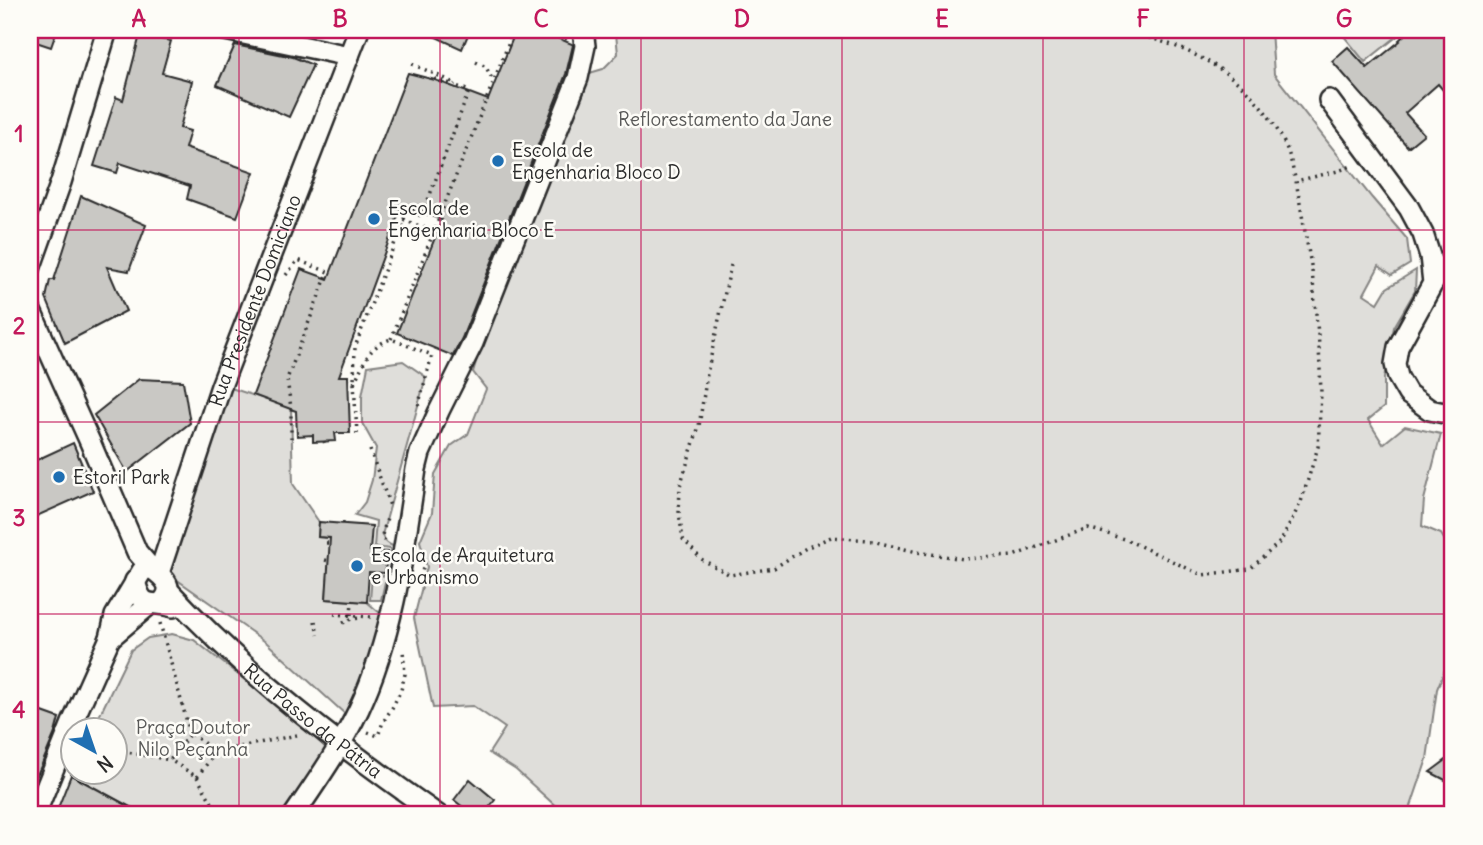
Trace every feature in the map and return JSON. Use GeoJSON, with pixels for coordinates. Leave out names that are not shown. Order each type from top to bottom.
{"type":"FeatureCollection","features":[{"type":"Feature","properties":{"kind":"street"},"geometry":{"type":"LineString","coordinates":[[30,269],[61,182],[107,30]]}},
{"type":"Feature","properties":{"kind":"street"},"geometry":{"type":"LineString","coordinates":[[225,30],[349,56]]}},
{"type":"Feature","properties":{"kind":"street","name":"Rua Presidente Domiciano"},"geometry":{"type":"LineString","coordinates":[[35,815],[110,638],[115,616],[146,574],[359,30]]}},
{"type":"Feature","properties":{"kind":"street"},"geometry":{"type":"LineString","coordinates":[[295,815],[341,746],[377,667],[391,618],[420,453],[473,343],[578,78],[585,46],[583,30]]}},
{"type":"Feature","properties":{"kind":"street"},"geometry":{"type":"LineString","coordinates":[[1329,100],[1409,208],[1423,234],[1430,256],[1433,283]]}},
{"type":"Feature","properties":{"kind":"street"},"geometry":{"type":"LineString","coordinates":[[1453,256],[1433,283],[1398,347],[1395,363],[1398,377],[1408,394],[1430,410],[1444,413],[1453,409]]}},
{"type":"Feature","properties":{"kind":"street"},"geometry":{"type":"LineString","coordinates":[[30,309],[146,574],[138,593],[142,600],[159,601],[167,582],[146,574]]}},
{"type":"Feature","properties":{"kind":"street","name":"Rua Presidente Domiciano"},"geometry":{"type":"LineString","coordinates":[[110,638],[159,601]]}},
{"type":"Feature","properties":{"kind":"street","name":"Rua Passo da Pátria"},"geometry":{"type":"LineString","coordinates":[[159,601],[195,620],[320,730],[438,815]]}},
{"type":"Feature","properties":{"kind":"path"},"geometry":{"type":"LineString","coordinates":[[391,339],[514,30]]}},
{"type":"Feature","properties":{"kind":"path"},"geometry":{"type":"LineString","coordinates":[[546,30],[558,35]]}},
{"type":"Feature","properties":{"kind":"path"},"geometry":{"type":"LineString","coordinates":[[731,265],[711,352],[699,426],[680,486],[679,513],[683,539],[701,559],[730,575],[774,568],[806,548],[831,537],[868,540],[917,552],[964,559],[1013,556],[1088,528],[1128,540],[1202,575],[1251,569],[1281,541],[1301,502],[1318,447],[1321,393],[1319,345],[1312,271],[1296,181],[1287,150],[1271,119],[1243,85],[1218,66],[1183,49],[1122,30]]}},
{"type":"Feature","properties":{"kind":"path"},"geometry":{"type":"LineString","coordinates":[[477,62],[486,67],[494,82]]}},
{"type":"Feature","properties":{"kind":"path"},"geometry":{"type":"LineString","coordinates":[[412,64],[455,83],[454,85]]}},
{"type":"Feature","properties":{"kind":"path"},"geometry":{"type":"LineString","coordinates":[[356,433],[355,347],[407,211],[422,216],[469,91],[435,80]]}},
{"type":"Feature","properties":{"kind":"path"},"geometry":{"type":"LineString","coordinates":[[1296,181],[1338,171],[1372,157]]}},
{"type":"Feature","properties":{"kind":"path"},"geometry":{"type":"LineString","coordinates":[[403,220],[434,231]]}},
{"type":"Feature","properties":{"kind":"path"},"geometry":{"type":"LineString","coordinates":[[394,226],[434,240]]}},
{"type":"Feature","properties":{"kind":"path"},"geometry":{"type":"LineString","coordinates":[[291,438],[287,379],[328,272],[298,260]]}},
{"type":"Feature","properties":{"kind":"path"},"geometry":{"type":"LineString","coordinates":[[354,383],[372,349],[379,343],[391,339],[432,355]]}},
{"type":"Feature","properties":{"kind":"path"},"geometry":{"type":"LineString","coordinates":[[370,450],[390,506]]}},
{"type":"Feature","properties":{"kind":"path"},"geometry":{"type":"LineString","coordinates":[[159,601],[190,733],[216,752]]}},
{"type":"Feature","properties":{"kind":"path"},"geometry":{"type":"LineString","coordinates":[[351,615],[352,601]]}},
{"type":"Feature","properties":{"kind":"path"},"geometry":{"type":"LineString","coordinates":[[334,614],[391,618]]}},
{"type":"Feature","properties":{"kind":"path"},"geometry":{"type":"LineString","coordinates":[[343,623],[370,617]]}},
{"type":"Feature","properties":{"kind":"path"},"geometry":{"type":"LineString","coordinates":[[315,621],[318,635]]}},
{"type":"Feature","properties":{"kind":"path"},"geometry":{"type":"LineString","coordinates":[[197,777],[216,752],[320,730]]}},
{"type":"Feature","properties":{"kind":"path"},"geometry":{"type":"LineString","coordinates":[[170,760],[190,733]]}},
{"type":"Feature","properties":{"kind":"path"},"geometry":{"type":"LineString","coordinates":[[130,753],[170,760],[197,777],[219,815]]}},
{"type":"Feature","properties":{"kind":"green space","name":"Reflorestamento da Jane"},"geometry":{"type":"Polygon","coordinates":[[[612,30],[1271,30],[1274,74],[1407,239],[1410,264],[1392,275],[1379,266],[1364,294],[1378,303],[1387,288],[1416,270],[1415,291],[1394,327],[1384,378],[1384,407],[1368,420],[1383,444],[1405,426],[1441,434],[1424,500],[1422,526],[1441,534],[1453,554],[1453,650],[1437,689],[1427,759],[1408,815],[645,815],[630,805],[623,815],[581,815],[559,809],[516,770],[489,753],[505,728],[473,706],[433,708],[414,618],[427,567],[420,541],[432,513],[435,474],[451,446],[468,434],[486,389],[473,372],[493,306],[586,74],[603,69],[618,54],[616,34],[612,30]]]}},
{"type":"Feature","properties":{"kind":"green space"},"geometry":{"type":"Polygon","coordinates":[[[1339,30],[1405,30],[1365,62],[1339,30]]]}},
{"type":"Feature","properties":{"kind":"green space"},"geometry":{"type":"Polygon","coordinates":[[[403,361],[426,377],[382,535],[388,543],[403,550],[397,583],[385,582],[381,600],[370,600],[372,575],[389,576],[390,549],[374,547],[376,521],[355,515],[365,502],[372,480],[376,448],[362,423],[362,396],[368,366],[403,361]]]}},
{"type":"Feature","properties":{"kind":"green space"},"geometry":{"type":"Polygon","coordinates":[[[231,388],[291,408],[293,484],[319,522],[318,537],[331,538],[326,599],[367,602],[387,619],[357,725],[267,643],[166,572],[231,388]]]}},
{"type":"Feature","properties":{"kind":"green space","name":"Praça Doutor Nilo Peçanha"},"geometry":{"type":"Polygon","coordinates":[[[172,634],[194,640],[301,724],[328,750],[283,815],[135,815],[137,811],[91,786],[130,786],[130,716],[99,716],[131,650],[148,638],[172,634]]]}},
{"type":"Feature","properties":{"kind":"building"},"geometry":{"type":"Polygon","coordinates":[[[30,30],[57,30],[51,47],[30,40],[30,30]]]}},
{"type":"Feature","properties":{"kind":"building"},"geometry":{"type":"Polygon","coordinates":[[[421,30],[470,30],[462,49],[421,30]]]}},
{"type":"Feature","properties":{"kind":"building"},"geometry":{"type":"Polygon","coordinates":[[[516,30],[539,30],[573,45],[566,74],[453,356],[397,333],[442,220],[402,205],[339,376],[348,376],[350,433],[335,433],[336,441],[313,442],[313,435],[297,436],[296,411],[253,395],[301,269],[328,279],[408,73],[488,100],[516,30]]]}},
{"type":"Feature","properties":{"kind":"building"},"geometry":{"type":"Polygon","coordinates":[[[1410,30],[1453,30],[1453,102],[1438,84],[1405,113],[1424,134],[1408,147],[1332,61],[1348,47],[1367,68],[1410,30]]]}},
{"type":"Feature","properties":{"kind":"building"},"geometry":{"type":"Polygon","coordinates":[[[140,35],[171,41],[162,73],[192,81],[180,128],[190,131],[185,148],[254,172],[237,217],[187,199],[190,186],[120,163],[117,173],[94,166],[116,97],[123,100],[140,35]]]}},
{"type":"Feature","properties":{"kind":"building"},"geometry":{"type":"Polygon","coordinates":[[[235,45],[293,57],[313,65],[289,117],[217,85],[235,45]]]}},
{"type":"Feature","properties":{"kind":"building"},"geometry":{"type":"Polygon","coordinates":[[[81,196],[146,225],[129,271],[107,267],[126,311],[65,343],[46,298],[81,196]]]}},
{"type":"Feature","properties":{"kind":"building"},"geometry":{"type":"Polygon","coordinates":[[[139,379],[183,381],[190,423],[127,472],[94,415],[139,379]]]}},
{"type":"Feature","properties":{"kind":"building","name":"Estoril Park"},"geometry":{"type":"Polygon","coordinates":[[[73,443],[93,491],[30,519],[30,463],[73,443]]]}},
{"type":"Feature","properties":{"kind":"building","name":"Escola de Arquitetura e Urbanismo"},"geometry":{"type":"Polygon","coordinates":[[[319,522],[372,526],[370,551],[387,552],[385,573],[369,572],[367,602],[326,599],[330,538],[318,537],[319,522]]]}},
{"type":"Feature","properties":{"kind":"building"},"geometry":{"type":"Polygon","coordinates":[[[34,709],[59,718],[30,790],[30,722],[34,709]]]}},
{"type":"Feature","properties":{"kind":"building"},"geometry":{"type":"Polygon","coordinates":[[[1453,755],[1453,784],[1430,772],[1453,755]]]}},
{"type":"Feature","properties":{"kind":"building"},"geometry":{"type":"Polygon","coordinates":[[[470,779],[495,800],[483,815],[473,815],[454,800],[470,779]]]}},
{"type":"Feature","properties":{"kind":"building"},"geometry":{"type":"Polygon","coordinates":[[[67,786],[91,786],[145,815],[71,815],[58,808],[67,786]]]}},
{"type":"Feature","properties":{"kind":"place","name":"Escola de Engenharia Bloco D"},"geometry":{"type":"Point","coordinates":[498,161]}},
{"type":"Feature","properties":{"kind":"place","name":"Escola de Engenharia Bloco E"},"geometry":{"type":"Point","coordinates":[374,219]}},
{"type":"Feature","properties":{"kind":"place","name":"Estoril Park"},"geometry":{"type":"Point","coordinates":[59,477]}},
{"type":"Feature","properties":{"kind":"place","name":"Escola de Arquitetura e Urbanismo"},"geometry":{"type":"Point","coordinates":[357,566]}}]}
